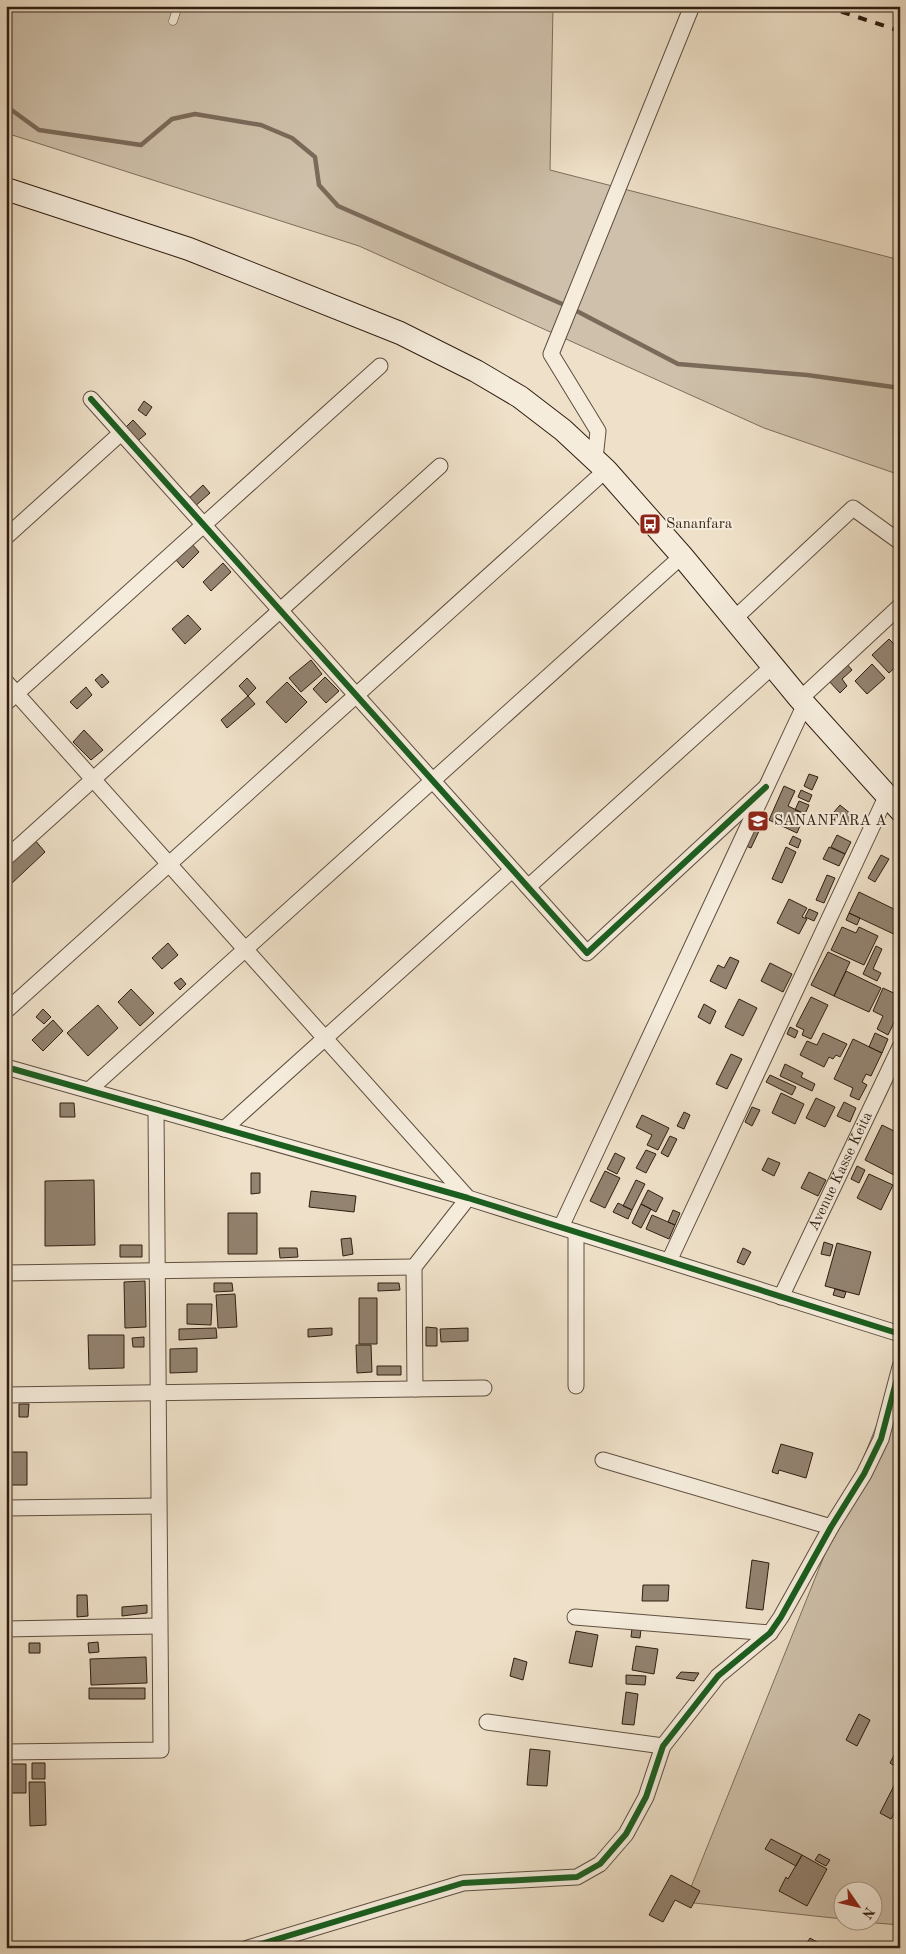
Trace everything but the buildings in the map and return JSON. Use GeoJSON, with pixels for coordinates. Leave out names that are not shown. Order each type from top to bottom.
{"type":"FeatureCollection","features":[{"type":"Feature","properties":{"kind":"main road"},"geometry":{"type":"LineString","coordinates":[[6,189],[189,250],[400,333],[476,371],[520,397],[563,430],[600,465],[682,556],[802,702],[893,804]]}},
{"type":"Feature","properties":{"kind":"street"},"geometry":{"type":"LineString","coordinates":[[6,1011],[356,696],[600,465],[598,431],[551,354],[692,6]]}},
{"type":"Feature","properties":{"kind":"street"},"geometry":{"type":"LineString","coordinates":[[11,698],[380,366]]}},
{"type":"Feature","properties":{"kind":"street"},"geometry":{"type":"LineString","coordinates":[[90,399],[587,953],[766,787]]}},
{"type":"Feature","properties":{"kind":"street"},"geometry":{"type":"LineString","coordinates":[[6,537],[121,433]]}},
{"type":"Feature","properties":{"kind":"street"},"geometry":{"type":"LineString","coordinates":[[6,858],[440,466]]}},
{"type":"Feature","properties":{"kind":"street"},"geometry":{"type":"LineString","coordinates":[[734,619],[853,508],[900,542]]}},
{"type":"Feature","properties":{"kind":"street"},"geometry":{"type":"LineString","coordinates":[[89,1090],[682,556]]}},
{"type":"Feature","properties":{"kind":"street"},"geometry":{"type":"LineString","coordinates":[[576,1386],[569,1230],[802,702],[900,606]]}},
{"type":"Feature","properties":{"kind":"street"},"geometry":{"type":"LineString","coordinates":[[528,887],[773,666]]}},
{"type":"Feature","properties":{"kind":"street"},"geometry":{"type":"LineString","coordinates":[[6,682],[11,698],[93,779],[468,1198]]}},
{"type":"Feature","properties":{"kind":"street"},"geometry":{"type":"LineString","coordinates":[[669,1261],[893,804]]}},
{"type":"Feature","properties":{"kind":"street"},"geometry":{"type":"LineString","coordinates":[[224,1128],[512,870]]}},
{"type":"Feature","properties":{"kind":"street","name":"Avenue Kasse Keita"},"geometry":{"type":"LineString","coordinates":[[781,1297],[900,1048]]}},
{"type":"Feature","properties":{"kind":"street"},"geometry":{"type":"LineString","coordinates":[[6,1067],[468,1198],[900,1334]]}},
{"type":"Feature","properties":{"kind":"street"},"geometry":{"type":"LineString","coordinates":[[6,1752],[160,1750],[156,1109]]}},
{"type":"Feature","properties":{"kind":"street"},"geometry":{"type":"LineString","coordinates":[[416,1389],[414,1267],[468,1198]]}},
{"type":"Feature","properties":{"kind":"street"},"geometry":{"type":"LineString","coordinates":[[6,1273],[414,1267]]}},
{"type":"Feature","properties":{"kind":"street"},"geometry":{"type":"LineString","coordinates":[[248,1948],[463,1883],[577,1877],[600,1864],[626,1834],[646,1797],[664,1746],[718,1676],[770,1633],[830,1527],[864,1474],[881,1438],[900,1368]]}},
{"type":"Feature","properties":{"kind":"street"},"geometry":{"type":"LineString","coordinates":[[6,1395],[484,1388]]}},
{"type":"Feature","properties":{"kind":"street"},"geometry":{"type":"LineString","coordinates":[[603,1460],[830,1527]]}},
{"type":"Feature","properties":{"kind":"street"},"geometry":{"type":"LineString","coordinates":[[6,1508],[158,1506]]}},
{"type":"Feature","properties":{"kind":"street"},"geometry":{"type":"LineString","coordinates":[[575,1617],[770,1633]]}},
{"type":"Feature","properties":{"kind":"street"},"geometry":{"type":"LineString","coordinates":[[6,1629],[160,1626]]}},
{"type":"Feature","properties":{"kind":"street"},"geometry":{"type":"LineString","coordinates":[[487,1722],[664,1746]]}},
{"type":"Feature","properties":{"kind":"lane"},"geometry":{"type":"LineString","coordinates":[[173,21],[178,6]]}},
{"type":"Feature","properties":{"kind":"shaded area"},"geometry":{"type":"Polygon","coordinates":[[[6,6],[553,6],[550,170],[900,260],[900,475],[764,428],[359,246],[6,133],[6,6]]]}},
{"type":"Feature","properties":{"kind":"shaded area"},"geometry":{"type":"Polygon","coordinates":[[[900,1367],[900,1925],[884,1924],[884,1882],[834,1882],[834,1918],[685,1902],[900,1367]]]}},
{"type":"Feature","properties":{"kind":"waterway"},"geometry":{"type":"LineString","coordinates":[[6,106],[39,130],[141,145],[172,119],[195,114],[261,125],[292,138],[315,157],[319,185],[338,206],[569,307],[678,364],[807,375],[900,388]]}},
{"type":"Feature","properties":{"kind":"railway"},"geometry":{"type":"LineString","coordinates":[[824,6],[900,31]]}},
{"type":"Feature","properties":{"kind":"cycle path"},"geometry":{"type":"LineString","coordinates":[[91,399],[587,953],[766,787]]}},
{"type":"Feature","properties":{"kind":"cycle path"},"geometry":{"type":"LineString","coordinates":[[6,1067],[468,1198],[900,1334]]}},
{"type":"Feature","properties":{"kind":"cycle path"},"geometry":{"type":"LineString","coordinates":[[248,1948],[463,1883],[577,1877],[600,1864],[626,1834],[646,1797],[663,1746],[718,1676],[770,1633],[781,1617],[831,1527],[864,1474],[881,1439],[900,1367]]}},
{"type":"Feature","properties":{"kind":"place","name":"Sananfara"},"geometry":{"type":"Point","coordinates":[650,524]}},
{"type":"Feature","properties":{"kind":"place","name":"SANANFARA A"},"geometry":{"type":"Point","coordinates":[758,821]}}]}
